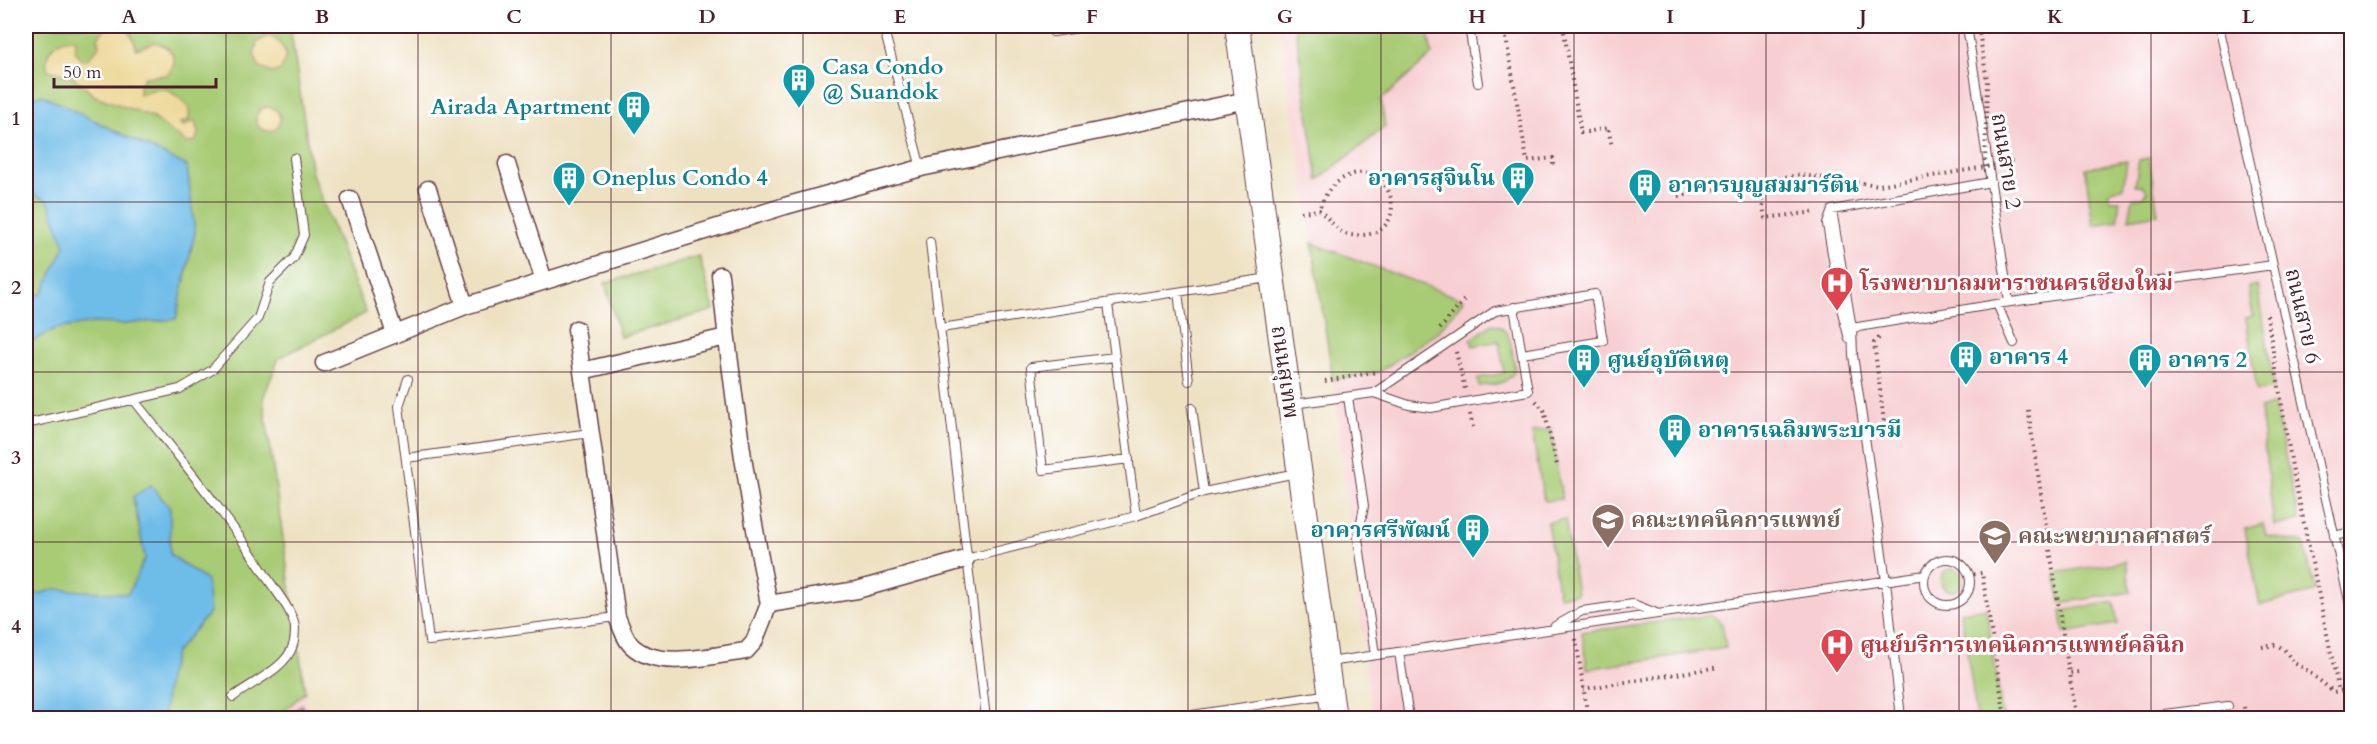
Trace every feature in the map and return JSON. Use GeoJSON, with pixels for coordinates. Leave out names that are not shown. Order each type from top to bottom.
{"type":"FeatureCollection","features":[{"type":"Feature","properties":{"kind":"main road","name":"ถนนสุเทพ"},"geometry":{"type":"LineString","coordinates":[[1237,26],[1334,718]]}},
{"type":"Feature","properties":{"kind":"street"},"geometry":{"type":"LineString","coordinates":[[324,363],[465,306],[785,206],[921,168],[1247,100]]}},
{"type":"Feature","properties":{"kind":"street"},"geometry":{"type":"LineString","coordinates":[[507,164],[544,280]]}},
{"type":"Feature","properties":{"kind":"street"},"geometry":{"type":"LineString","coordinates":[[428,189],[465,306]]}},
{"type":"Feature","properties":{"kind":"street"},"geometry":{"type":"LineString","coordinates":[[350,199],[394,333]]}},
{"type":"Feature","properties":{"kind":"street"},"geometry":{"type":"LineString","coordinates":[[576,329],[617,617],[630,645],[645,655],[664,661],[746,651],[754,642],[769,604],[753,522],[726,337],[720,275]]}},
{"type":"Feature","properties":{"kind":"street"},"geometry":{"type":"LineString","coordinates":[[582,371],[726,337]]}},
{"type":"Feature","properties":{"kind":"street"},"geometry":{"type":"LineString","coordinates":[[769,604],[857,590],[966,559]]}},
{"type":"Feature","properties":{"kind":"lane"},"geometry":{"type":"LineString","coordinates":[[883,26],[921,168]]}},
{"type":"Feature","properties":{"kind":"lane"},"geometry":{"type":"LineString","coordinates":[[1053,32],[1091,26]]}},
{"type":"Feature","properties":{"kind":"lane"},"geometry":{"type":"LineString","coordinates":[[1469,26],[1478,83]]}},
{"type":"Feature","properties":{"kind":"lane","name":"ถนนสาย 2"},"geometry":{"type":"LineString","coordinates":[[1966,26],[2009,302]]}},
{"type":"Feature","properties":{"kind":"lane","name":"ถนนสาย 6"},"geometry":{"type":"LineString","coordinates":[[2219,26],[2352,615]]}},
{"type":"Feature","properties":{"kind":"lane"},"geometry":{"type":"LineString","coordinates":[[26,424],[180,389],[212,370],[258,318],[270,282],[294,258],[304,235],[294,158]]}},
{"type":"Feature","properties":{"kind":"lane"},"geometry":{"type":"LineString","coordinates":[[1832,210],[1991,182]]}},
{"type":"Feature","properties":{"kind":"lane"},"geometry":{"type":"LineString","coordinates":[[1832,210],[1827,224],[1842,312],[1853,355],[1886,581],[1901,718]]}},
{"type":"Feature","properties":{"kind":"lane"},"geometry":{"type":"LineString","coordinates":[[1832,210],[1852,328],[1853,355]]}},
{"type":"Feature","properties":{"kind":"lane"},"geometry":{"type":"LineString","coordinates":[[930,242],[986,718]]}},
{"type":"Feature","properties":{"kind":"lane"},"geometry":{"type":"LineString","coordinates":[[1852,328],[2009,302],[2273,265]]}},
{"type":"Feature","properties":{"kind":"lane"},"geometry":{"type":"LineString","coordinates":[[941,328],[1272,278]]}},
{"type":"Feature","properties":{"kind":"lane"},"geometry":{"type":"LineString","coordinates":[[1178,292],[1189,381]]}},
{"type":"Feature","properties":{"kind":"lane"},"geometry":{"type":"LineString","coordinates":[[1290,405],[1374,393],[1496,311],[1595,294],[1603,341],[1522,354]]}},
{"type":"Feature","properties":{"kind":"lane"},"geometry":{"type":"LineString","coordinates":[[1108,304],[1136,516]]}},
{"type":"Feature","properties":{"kind":"lane"},"geometry":{"type":"LineString","coordinates":[[1997,304],[2014,343]]}},
{"type":"Feature","properties":{"kind":"lane"},"geometry":{"type":"LineString","coordinates":[[1374,393],[1409,405],[1431,408],[1528,391],[1514,307]]}},
{"type":"Feature","properties":{"kind":"lane"},"geometry":{"type":"LineString","coordinates":[[1115,357],[1030,368],[1043,470],[1129,459]]}},
{"type":"Feature","properties":{"kind":"lane"},"geometry":{"type":"LineString","coordinates":[[408,379],[399,406],[429,641],[617,617]]}},
{"type":"Feature","properties":{"kind":"lane"},"geometry":{"type":"LineString","coordinates":[[1348,397],[1364,506],[1358,538],[1375,655]]}},
{"type":"Feature","properties":{"kind":"lane"},"geometry":{"type":"LineString","coordinates":[[134,400],[243,540],[285,604],[294,626],[294,642],[289,657],[278,667],[250,683],[232,697]]}},
{"type":"Feature","properties":{"kind":"lane"},"geometry":{"type":"LineString","coordinates":[[1192,408],[1204,492]]}},
{"type":"Feature","properties":{"kind":"lane"},"geometry":{"type":"LineString","coordinates":[[406,458],[590,434]]}},
{"type":"Feature","properties":{"kind":"lane"},"geometry":{"type":"LineString","coordinates":[[966,559],[1136,516],[1204,492],[1300,473]]}},
{"type":"Feature","properties":{"kind":"lane"},"geometry":{"type":"LineString","coordinates":[[2334,536],[2352,532]]}},
{"type":"Feature","properties":{"kind":"lane"},"geometry":{"type":"LineString","coordinates":[[1949,559],[1963,566],[1968,575],[1970,587],[1967,594],[1956,603],[1948,605],[1934,601],[1925,589],[1925,575],[1935,563],[1949,559]]}},
{"type":"Feature","properties":{"kind":"lane"},"geometry":{"type":"LineString","coordinates":[[1326,662],[1925,575]]}},
{"type":"Feature","properties":{"kind":"lane"},"geometry":{"type":"LineString","coordinates":[[1549,630],[1582,611],[1633,604],[1660,614]]}},
{"type":"Feature","properties":{"kind":"lane"},"geometry":{"type":"LineString","coordinates":[[1399,652],[1409,718]]}},
{"type":"Feature","properties":{"kind":"lane"},"geometry":{"type":"LineString","coordinates":[[1172,718],[1331,694]]}},
{"type":"Feature","properties":{"kind":"lane"},"geometry":{"type":"LineString","coordinates":[[2132,718],[2228,706]]}},
{"type":"Feature","properties":{"kind":"path"},"geometry":{"type":"LineString","coordinates":[[1504,26],[1527,160],[1553,158],[1553,165]]}},
{"type":"Feature","properties":{"kind":"path"},"geometry":{"type":"LineString","coordinates":[[1563,26],[1581,133],[1608,128],[1612,147]]}},
{"type":"Feature","properties":{"kind":"path"},"geometry":{"type":"LineString","coordinates":[[1985,167],[1987,80],[1979,31],[1990,29]]}},
{"type":"Feature","properties":{"kind":"path"},"geometry":{"type":"LineString","coordinates":[[1679,196],[1800,175],[1879,185],[2013,162]]}},
{"type":"Feature","properties":{"kind":"path"},"geometry":{"type":"LineString","coordinates":[[1364,172],[1381,180],[1389,192],[1392,208],[1385,228],[1364,235],[1352,235],[1340,231],[1319,210],[1326,192],[1333,185],[1352,175],[1364,172]]}},
{"type":"Feature","properties":{"kind":"path"},"geometry":{"type":"LineString","coordinates":[[1748,187],[1760,187],[1765,218],[1832,210]]}},
{"type":"Feature","properties":{"kind":"path"},"geometry":{"type":"LineString","coordinates":[[1300,212],[1319,210]]}},
{"type":"Feature","properties":{"kind":"path"},"geometry":{"type":"LineString","coordinates":[[1438,331],[1464,300]]}},
{"type":"Feature","properties":{"kind":"path"},"geometry":{"type":"LineString","coordinates":[[2267,314],[2292,466],[2339,692]]}},
{"type":"Feature","properties":{"kind":"path"},"geometry":{"type":"LineString","coordinates":[[1448,320],[1473,427]]}},
{"type":"Feature","properties":{"kind":"path"},"geometry":{"type":"LineString","coordinates":[[1883,334],[1874,343],[1884,422]]}},
{"type":"Feature","properties":{"kind":"path"},"geometry":{"type":"LineString","coordinates":[[1325,381],[1379,372]]}},
{"type":"Feature","properties":{"kind":"path"},"geometry":{"type":"LineString","coordinates":[[1528,391],[1544,410],[1557,465]]}},
{"type":"Feature","properties":{"kind":"path"},"geometry":{"type":"LineString","coordinates":[[2028,410],[2047,532]]}},
{"type":"Feature","properties":{"kind":"path"},"geometry":{"type":"LineString","coordinates":[[2048,718],[2076,715],[2050,550]]}},
{"type":"Feature","properties":{"kind":"path"},"geometry":{"type":"LineString","coordinates":[[1968,575],[1982,573],[2005,718]]}},
{"type":"Feature","properties":{"kind":"path"},"geometry":{"type":"LineString","coordinates":[[1575,626],[1588,718]]}},
{"type":"Feature","properties":{"kind":"path"},"geometry":{"type":"LineString","coordinates":[[2262,647],[2276,645],[2284,649],[2294,663],[2304,668],[2334,692],[2352,688]]}},
{"type":"Feature","properties":{"kind":"path"},"geometry":{"type":"LineString","coordinates":[[1583,689],[1719,667]]}},
{"type":"Feature","properties":{"kind":"path"},"geometry":{"type":"LineString","coordinates":[[2069,673],[2079,672]]}},
{"type":"Feature","properties":{"kind":"path"},"geometry":{"type":"LineString","coordinates":[[2327,718],[2352,713]]}},
{"type":"Feature","properties":{"kind":"shaded area","name":"โรงพยาบาลมหาราชนครเชียงใหม่"},"geometry":{"type":"Polygon","coordinates":[[[1279,26],[2351,26],[2351,718],[1372,718],[1333,380],[1279,26]]]}},
{"type":"Feature","properties":{"kind":"shaded area"},"geometry":{"type":"Polygon","coordinates":[[[305,692],[307,718],[276,718],[305,692]]]}},
{"type":"Feature","properties":{"kind":"green space"},"geometry":{"type":"Polygon","coordinates":[[[26,26],[290,26],[312,174],[366,313],[279,358],[263,398],[305,692],[276,718],[26,718],[26,26]]]}},
{"type":"Feature","properties":{"kind":"green space"},"geometry":{"type":"Polygon","coordinates":[[[1295,26],[1427,26],[1432,55],[1381,100],[1385,127],[1318,180],[1295,26]]]}},
{"type":"Feature","properties":{"kind":"green space"},"geometry":{"type":"Polygon","coordinates":[[[2149,158],[2158,214],[2129,219],[2133,198],[2142,197],[2147,192],[2144,186],[2135,186],[2139,160],[2149,158]]]}},
{"type":"Feature","properties":{"kind":"green space"},"geometry":{"type":"Polygon","coordinates":[[[2127,161],[2123,188],[2113,189],[2108,194],[2111,200],[2120,200],[2117,221],[2093,225],[2085,168],[2127,161]]]}},
{"type":"Feature","properties":{"kind":"green space"},"geometry":{"type":"Polygon","coordinates":[[[1312,243],[1464,300],[1439,331],[1379,372],[1333,380],[1312,243]]]}},
{"type":"Feature","properties":{"kind":"green space"},"geometry":{"type":"Polygon","coordinates":[[[699,256],[714,310],[620,337],[605,283],[699,256]]]}},
{"type":"Feature","properties":{"kind":"green space"},"geometry":{"type":"Polygon","coordinates":[[[2258,286],[2274,388],[2257,391],[2246,318],[2253,316],[2248,287],[2258,286]]]}},
{"type":"Feature","properties":{"kind":"green space"},"geometry":{"type":"Polygon","coordinates":[[[1492,324],[1499,326],[1508,335],[1515,370],[1504,381],[1479,386],[1478,378],[1504,373],[1499,341],[1473,346],[1471,340],[1492,324]]]}},
{"type":"Feature","properties":{"kind":"green space"},"geometry":{"type":"Polygon","coordinates":[[[2274,404],[2299,521],[2274,526],[2260,409],[2274,404]]]}},
{"type":"Feature","properties":{"kind":"green space"},"geometry":{"type":"Polygon","coordinates":[[[1551,429],[1562,499],[1544,501],[1532,432],[1551,429]]]}},
{"type":"Feature","properties":{"kind":"green space"},"geometry":{"type":"Polygon","coordinates":[[[1565,519],[1577,594],[1559,596],[1547,522],[1565,519]]]}},
{"type":"Feature","properties":{"kind":"green space"},"geometry":{"type":"Polygon","coordinates":[[[2263,524],[2266,536],[2303,543],[2316,591],[2260,605],[2245,529],[2263,524]]]}},
{"type":"Feature","properties":{"kind":"green space"},"geometry":{"type":"Polygon","coordinates":[[[2126,561],[2131,592],[2060,603],[2055,573],[2126,561]]]}},
{"type":"Feature","properties":{"kind":"green space"},"geometry":{"type":"Polygon","coordinates":[[[1952,569],[1960,572],[1963,580],[1960,588],[1952,591],[1944,588],[1941,580],[1944,572],[1952,569]]]}},
{"type":"Feature","properties":{"kind":"green space"},"geometry":{"type":"Polygon","coordinates":[[[2114,602],[2118,624],[2064,633],[2061,611],[2114,602]]]}},
{"type":"Feature","properties":{"kind":"green space"},"geometry":{"type":"Polygon","coordinates":[[[1986,608],[2003,718],[1977,718],[1961,612],[1986,608]]]}},
{"type":"Feature","properties":{"kind":"green space"},"geometry":{"type":"Polygon","coordinates":[[[1712,615],[1722,624],[1726,648],[1587,669],[1582,632],[1712,615]]]}},
{"type":"Feature","properties":{"kind":"green space"},"geometry":{"type":"Polygon","coordinates":[[[302,704],[305,718],[285,718],[302,704]]]}},
{"type":"Feature","properties":{"kind":"sand"},"geometry":{"type":"Polygon","coordinates":[[[112,26],[126,29],[134,39],[136,49],[156,42],[171,51],[174,64],[167,75],[144,77],[139,87],[139,94],[162,89],[177,96],[189,107],[189,120],[180,123],[183,126],[195,121],[198,133],[196,141],[187,143],[150,116],[95,96],[73,77],[48,70],[49,51],[58,43],[63,40],[76,39],[75,51],[81,60],[88,59],[99,46],[98,37],[112,26]]]}},
{"type":"Feature","properties":{"kind":"sand"},"geometry":{"type":"Polygon","coordinates":[[[268,36],[280,43],[286,56],[281,70],[272,73],[260,68],[254,55],[257,42],[268,36]]]}},
{"type":"Feature","properties":{"kind":"sand"},"geometry":{"type":"Polygon","coordinates":[[[268,107],[276,111],[280,119],[276,127],[268,131],[260,127],[256,119],[260,111],[268,107]]]}},
{"type":"Feature","properties":{"kind":"water"},"geometry":{"type":"Polygon","coordinates":[[[42,95],[187,166],[195,232],[176,319],[125,324],[93,323],[55,329],[26,345],[26,297],[42,294],[65,246],[48,201],[26,191],[26,98],[42,95]]]}},
{"type":"Feature","properties":{"kind":"water"},"geometry":{"type":"Polygon","coordinates":[[[151,485],[170,508],[170,554],[207,581],[210,612],[175,653],[168,679],[163,718],[26,718],[26,597],[56,589],[128,594],[145,558],[133,497],[151,485]]]}},
{"type":"Feature","properties":{"kind":"place","name":"Casa Condo @ Suandok"},"geometry":{"type":"Point","coordinates":[799,109]}},
{"type":"Feature","properties":{"kind":"place","name":"Airada Apartment"},"geometry":{"type":"Point","coordinates":[634,136]}},
{"type":"Feature","properties":{"kind":"place","name":"Oneplus Condo 4"},"geometry":{"type":"Point","coordinates":[569,207]}},
{"type":"Feature","properties":{"kind":"place","name":"อาคารสุจินโน"},"geometry":{"type":"Point","coordinates":[1518,207]}},
{"type":"Feature","properties":{"kind":"place","name":"อาคารบุญสมมาร์ติน"},"geometry":{"type":"Point","coordinates":[1645,214]}},
{"type":"Feature","properties":{"kind":"place","name":"โรงพยาบาลมหาราชนครเชียงใหม่"},"geometry":{"type":"Point","coordinates":[1837,312]}},
{"type":"Feature","properties":{"kind":"place","name":"อาคาร 4"},"geometry":{"type":"Point","coordinates":[1966,386]}},
{"type":"Feature","properties":{"kind":"place","name":"ศูนย์อุบัติเหตุ"},"geometry":{"type":"Point","coordinates":[1584,389]}},
{"type":"Feature","properties":{"kind":"place","name":"อาคาร 2"},"geometry":{"type":"Point","coordinates":[2145,389]}},
{"type":"Feature","properties":{"kind":"place","name":"อาคารเฉลิมพระบารมี"},"geometry":{"type":"Point","coordinates":[1675,459]}},
{"type":"Feature","properties":{"kind":"place","name":"คณะเทคนิคการแพทย์"},"geometry":{"type":"Point","coordinates":[1608,549]}},
{"type":"Feature","properties":{"kind":"place","name":"อาคารศรีพัฒน์"},"geometry":{"type":"Point","coordinates":[1473,559]}},
{"type":"Feature","properties":{"kind":"place","name":"คณะพยาบาลศาสตร์"},"geometry":{"type":"Point","coordinates":[1995,565]}},
{"type":"Feature","properties":{"kind":"place","name":"ศูนย์บริการเทคนิคการแพทย์คลินิก"},"geometry":{"type":"Point","coordinates":[1837,674]}}]}
